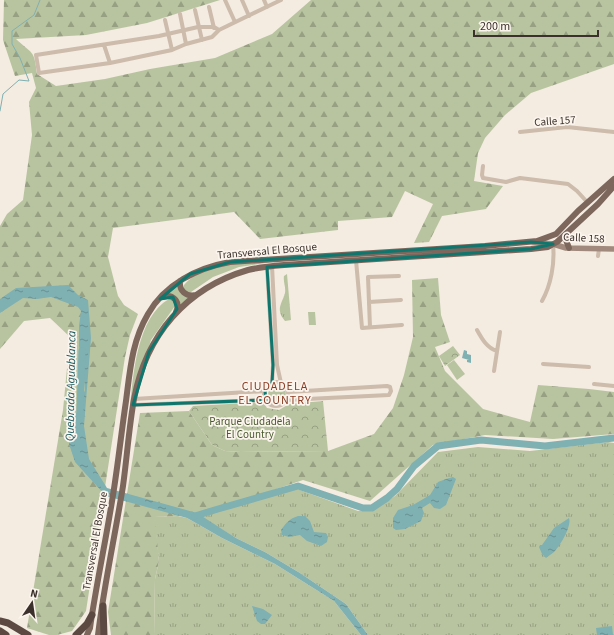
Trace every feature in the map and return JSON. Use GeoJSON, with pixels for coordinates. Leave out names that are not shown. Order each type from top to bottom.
{"type":"FeatureCollection","features":[{"type":"Feature","properties":{"kind":"highway"},"geometry":{"type":"LineString","coordinates":[[103,606],[104,635]]}},
{"type":"Feature","properties":{"kind":"highway"},"geometry":{"type":"LineString","coordinates":[[76,635],[87,624],[92,615]]}},
{"type":"Feature","properties":{"kind":"highway"},"geometry":{"type":"LineString","coordinates":[[0,621],[18,635]]}},
{"type":"Feature","properties":{"kind":"highway"},"geometry":{"type":"LineString","coordinates":[[0,621],[8,623],[28,635]]}},
{"type":"Feature","properties":{"kind":"highway"},"geometry":{"type":"LineString","coordinates":[[0,631],[6,635]]}},
{"type":"Feature","properties":{"kind":"main road","name":"Transversal El Bosque"},"geometry":{"type":"LineString","coordinates":[[87,635],[112,503],[133,351],[142,325],[149,312],[166,292],[190,274],[230,262],[531,242],[556,234],[614,179]]}},
{"type":"Feature","properties":{"kind":"main road","name":"Transversal El Bosque"},"geometry":{"type":"LineString","coordinates":[[98,635],[123,486],[134,402],[138,383],[149,352],[163,328],[176,312],[196,295],[210,286],[233,275],[250,270],[356,260],[541,248],[553,244],[561,239],[598,204],[614,186]]}},
{"type":"Feature","properties":{"kind":"main road"},"geometry":{"type":"LineString","coordinates":[[568,231],[566,240],[569,248]]}},
{"type":"Feature","properties":{"kind":"main road"},"geometry":{"type":"LineString","coordinates":[[180,281],[180,288],[184,293],[190,296],[196,295]]}},
{"type":"Feature","properties":{"kind":"main road"},"geometry":{"type":"LineString","coordinates":[[160,299],[165,296],[173,297],[178,304],[176,312]]}},
{"type":"Feature","properties":{"kind":"street"},"geometry":{"type":"LineString","coordinates":[[226,0],[235,22]]}},
{"type":"Feature","properties":{"kind":"street"},"geometry":{"type":"LineString","coordinates":[[242,0],[249,16]]}},
{"type":"Feature","properties":{"kind":"street"},"geometry":{"type":"LineString","coordinates":[[264,0],[267,7]]}},
{"type":"Feature","properties":{"kind":"street"},"geometry":{"type":"LineString","coordinates":[[219,30],[214,27],[198,27],[168,34],[36,55],[39,73],[110,63],[172,50],[186,44],[212,37],[219,30],[281,0]]}},
{"type":"Feature","properties":{"kind":"street"},"geometry":{"type":"LineString","coordinates":[[209,8],[215,34]]}},
{"type":"Feature","properties":{"kind":"street"},"geometry":{"type":"LineString","coordinates":[[195,10],[202,40]]}},
{"type":"Feature","properties":{"kind":"street"},"geometry":{"type":"LineString","coordinates":[[180,14],[186,44]]}},
{"type":"Feature","properties":{"kind":"street"},"geometry":{"type":"LineString","coordinates":[[165,20],[172,50]]}},
{"type":"Feature","properties":{"kind":"street"},"geometry":{"type":"LineString","coordinates":[[104,45],[110,63]]}},
{"type":"Feature","properties":{"kind":"street","name":"Calle 157"},"geometry":{"type":"LineString","coordinates":[[520,132],[567,127],[614,132]]}},
{"type":"Feature","properties":{"kind":"street"},"geometry":{"type":"LineString","coordinates":[[483,166],[483,178],[506,182],[520,178],[568,184],[588,203]]}},
{"type":"Feature","properties":{"kind":"street","name":"Calle 158"},"geometry":{"type":"LineString","coordinates":[[553,244],[556,234]]}},
{"type":"Feature","properties":{"kind":"street","name":"Calle 158"},"geometry":{"type":"LineString","coordinates":[[531,242],[553,244],[561,248],[614,249]]}},
{"type":"Feature","properties":{"kind":"street"},"geometry":{"type":"LineString","coordinates":[[542,302],[547,293],[549,284],[550,266],[554,252],[553,244]]}},
{"type":"Feature","properties":{"kind":"street"},"geometry":{"type":"LineString","coordinates":[[598,256],[599,249]]}},
{"type":"Feature","properties":{"kind":"street"},"geometry":{"type":"LineString","coordinates":[[356,260],[362,328],[402,326]]}},
{"type":"Feature","properties":{"kind":"street"},"geometry":{"type":"LineString","coordinates":[[270,267],[273,365],[272,383]]}},
{"type":"Feature","properties":{"kind":"street"},"geometry":{"type":"LineString","coordinates":[[270,267],[277,364],[281,383]]}},
{"type":"Feature","properties":{"kind":"street"},"geometry":{"type":"LineString","coordinates":[[370,327],[368,277],[399,276]]}},
{"type":"Feature","properties":{"kind":"street"},"geometry":{"type":"LineString","coordinates":[[369,302],[401,300]]}},
{"type":"Feature","properties":{"kind":"street"},"geometry":{"type":"LineString","coordinates":[[477,330],[486,345],[492,350],[497,351]]}},
{"type":"Feature","properties":{"kind":"street"},"geometry":{"type":"LineString","coordinates":[[494,371],[500,332]]}},
{"type":"Feature","properties":{"kind":"street"},"geometry":{"type":"LineString","coordinates":[[543,364],[589,367]]}},
{"type":"Feature","properties":{"kind":"street"},"geometry":{"type":"LineString","coordinates":[[272,383],[281,383],[286,387],[288,392],[287,400],[283,404],[277,406],[269,404],[266,400],[265,391],[272,383]]}},
{"type":"Feature","properties":{"kind":"street"},"geometry":{"type":"LineString","coordinates":[[594,384],[614,386]]}},
{"type":"Feature","properties":{"kind":"street"},"geometry":{"type":"LineString","coordinates":[[287,400],[389,395],[391,391],[390,387],[387,386],[288,392]]}},
{"type":"Feature","properties":{"kind":"street"},"geometry":{"type":"LineString","coordinates":[[134,402],[265,391]]}},
{"type":"Feature","properties":{"kind":"street"},"geometry":{"type":"LineString","coordinates":[[134,402],[266,400]]}},
{"type":"Feature","properties":{"kind":"highlighted area"},"geometry":{"type":"Polygon","coordinates":[[[531,242],[553,244],[531,249],[267,267],[273,365],[272,383],[265,391],[266,400],[133,405],[149,352],[177,309],[173,297],[160,299],[190,274],[230,262],[531,242]]]}},
{"type":"Feature","properties":{"kind":"green space"},"geometry":{"type":"Polygon","coordinates":[[[4,0],[220,0],[147,23],[86,35],[16,39],[34,56],[37,74],[56,86],[105,79],[150,69],[215,58],[272,34],[311,0],[614,0],[614,64],[531,93],[505,115],[485,138],[478,153],[474,181],[503,186],[486,209],[442,216],[429,242],[414,243],[433,204],[405,191],[392,217],[338,221],[338,230],[260,239],[234,212],[113,228],[108,257],[118,296],[124,305],[138,314],[130,335],[125,357],[86,611],[72,631],[57,635],[49,635],[27,628],[63,410],[70,337],[50,318],[24,321],[0,349],[0,226],[7,214],[23,200],[32,135],[29,102],[36,88],[32,73],[15,76],[3,40],[4,0]]]}},
{"type":"Feature","properties":{"kind":"green space"},"geometry":{"type":"Polygon","coordinates":[[[273,262],[239,267],[213,277],[191,292],[186,292],[184,290],[184,285],[192,277],[213,268],[225,265],[273,262]]]}},
{"type":"Feature","properties":{"kind":"green space"},"geometry":{"type":"Polygon","coordinates":[[[287,274],[291,320],[285,321],[280,313],[280,307],[285,293],[284,276],[287,274]]]}},
{"type":"Feature","properties":{"kind":"green space"},"geometry":{"type":"Polygon","coordinates":[[[438,278],[441,315],[450,342],[435,347],[445,371],[483,409],[530,422],[538,385],[614,392],[614,434],[553,439],[485,435],[433,445],[370,501],[303,480],[199,515],[155,517],[159,561],[155,579],[154,635],[111,635],[108,612],[140,413],[189,411],[212,445],[225,451],[328,451],[374,434],[393,408],[404,375],[413,337],[412,280],[438,278]]]}},
{"type":"Feature","properties":{"kind":"green space"},"geometry":{"type":"Polygon","coordinates":[[[179,284],[191,297],[181,306],[176,297],[166,294],[179,284]]]}},
{"type":"Feature","properties":{"kind":"green space"},"geometry":{"type":"Polygon","coordinates":[[[169,299],[173,299],[175,306],[151,340],[130,408],[135,364],[143,333],[158,307],[169,299]]]}},
{"type":"Feature","properties":{"kind":"green space"},"geometry":{"type":"Polygon","coordinates":[[[308,312],[315,312],[316,325],[309,325],[308,312]]]}},
{"type":"Feature","properties":{"kind":"green space"},"geometry":{"type":"Polygon","coordinates":[[[453,346],[460,355],[445,366],[439,356],[453,346]]]}},
{"type":"Feature","properties":{"kind":"green space"},"geometry":{"type":"Polygon","coordinates":[[[454,360],[465,374],[457,380],[447,365],[454,360]]]}},
{"type":"Feature","properties":{"kind":"green space"},"geometry":{"type":"Polygon","coordinates":[[[277,386],[283,389],[286,395],[283,401],[277,404],[271,401],[268,395],[271,389],[277,386]]]}},
{"type":"Feature","properties":{"kind":"green space","name":"Parque Ciudadela El Country"},"geometry":{"type":"Polygon","coordinates":[[[323,401],[328,451],[225,451],[212,445],[189,411],[193,406],[263,402],[267,408],[279,410],[289,404],[323,401]]]}},
{"type":"Feature","properties":{"kind":"green space"},"geometry":{"type":"Polygon","coordinates":[[[608,442],[614,443],[614,635],[368,635],[346,604],[300,573],[265,552],[236,538],[200,516],[217,509],[297,489],[358,511],[375,509],[395,496],[438,452],[478,447],[530,451],[608,442]]]}},
{"type":"Feature","properties":{"kind":"green space"},"geometry":{"type":"Polygon","coordinates":[[[178,516],[187,518],[222,538],[275,564],[334,601],[361,635],[154,635],[155,579],[159,561],[154,517],[178,516]]]}},
{"type":"Feature","properties":{"kind":"water"},"geometry":{"type":"Polygon","coordinates":[[[68,285],[78,295],[88,300],[91,338],[84,426],[89,459],[107,488],[197,513],[236,538],[265,552],[300,573],[346,604],[368,635],[361,635],[334,601],[275,564],[222,538],[187,518],[106,496],[75,462],[69,444],[69,432],[85,390],[79,346],[81,311],[78,307],[51,297],[37,299],[23,298],[0,313],[0,299],[16,288],[68,285]]]}},
{"type":"Feature","properties":{"kind":"water"},"geometry":{"type":"Polygon","coordinates":[[[464,350],[467,351],[467,354],[471,355],[471,363],[467,362],[467,360],[469,360],[462,358],[464,350]]]}},
{"type":"Feature","properties":{"kind":"water"},"geometry":{"type":"Polygon","coordinates":[[[453,477],[456,479],[446,505],[440,509],[434,508],[430,503],[422,508],[424,513],[421,521],[405,529],[396,530],[393,528],[393,518],[398,510],[413,505],[430,495],[438,482],[453,477]]]}},
{"type":"Feature","properties":{"kind":"water"},"geometry":{"type":"Polygon","coordinates":[[[298,516],[305,516],[310,521],[314,532],[326,533],[328,537],[327,542],[321,546],[307,541],[300,535],[289,537],[282,535],[281,530],[285,525],[290,520],[298,516]]]}},
{"type":"Feature","properties":{"kind":"water"},"geometry":{"type":"Polygon","coordinates":[[[569,518],[569,526],[562,541],[554,552],[546,558],[542,554],[539,547],[540,545],[542,545],[554,528],[569,518]]]}},
{"type":"Feature","properties":{"kind":"water"},"geometry":{"type":"Polygon","coordinates":[[[252,606],[263,609],[272,615],[265,624],[261,624],[257,621],[252,606]]]}},
{"type":"Feature","properties":{"kind":"water"},"geometry":{"type":"Polygon","coordinates":[[[612,626],[613,635],[597,635],[596,628],[612,626]]]}},
{"type":"Feature","properties":{"kind":"waterway"},"geometry":{"type":"LineString","coordinates":[[0,111],[3,94],[19,80],[29,81],[20,58],[12,44],[12,31],[34,15],[40,0]]}},
{"type":"Feature","properties":{"kind":"waterway","name":"Quebrada Aguablanca"},"geometry":{"type":"LineString","coordinates":[[80,411],[82,351]]}},
{"type":"Feature","properties":{"kind":"waterway"},"geometry":{"type":"LineString","coordinates":[[195,516],[298,486],[363,508],[372,508],[397,489],[414,466],[438,446],[481,440],[545,446],[614,438]]}},
{"type":"Feature","properties":{"kind":"district","name":"CIUDADELA EL COUNTRY"},"geometry":{"type":"Point","coordinates":[275,393]}}]}
